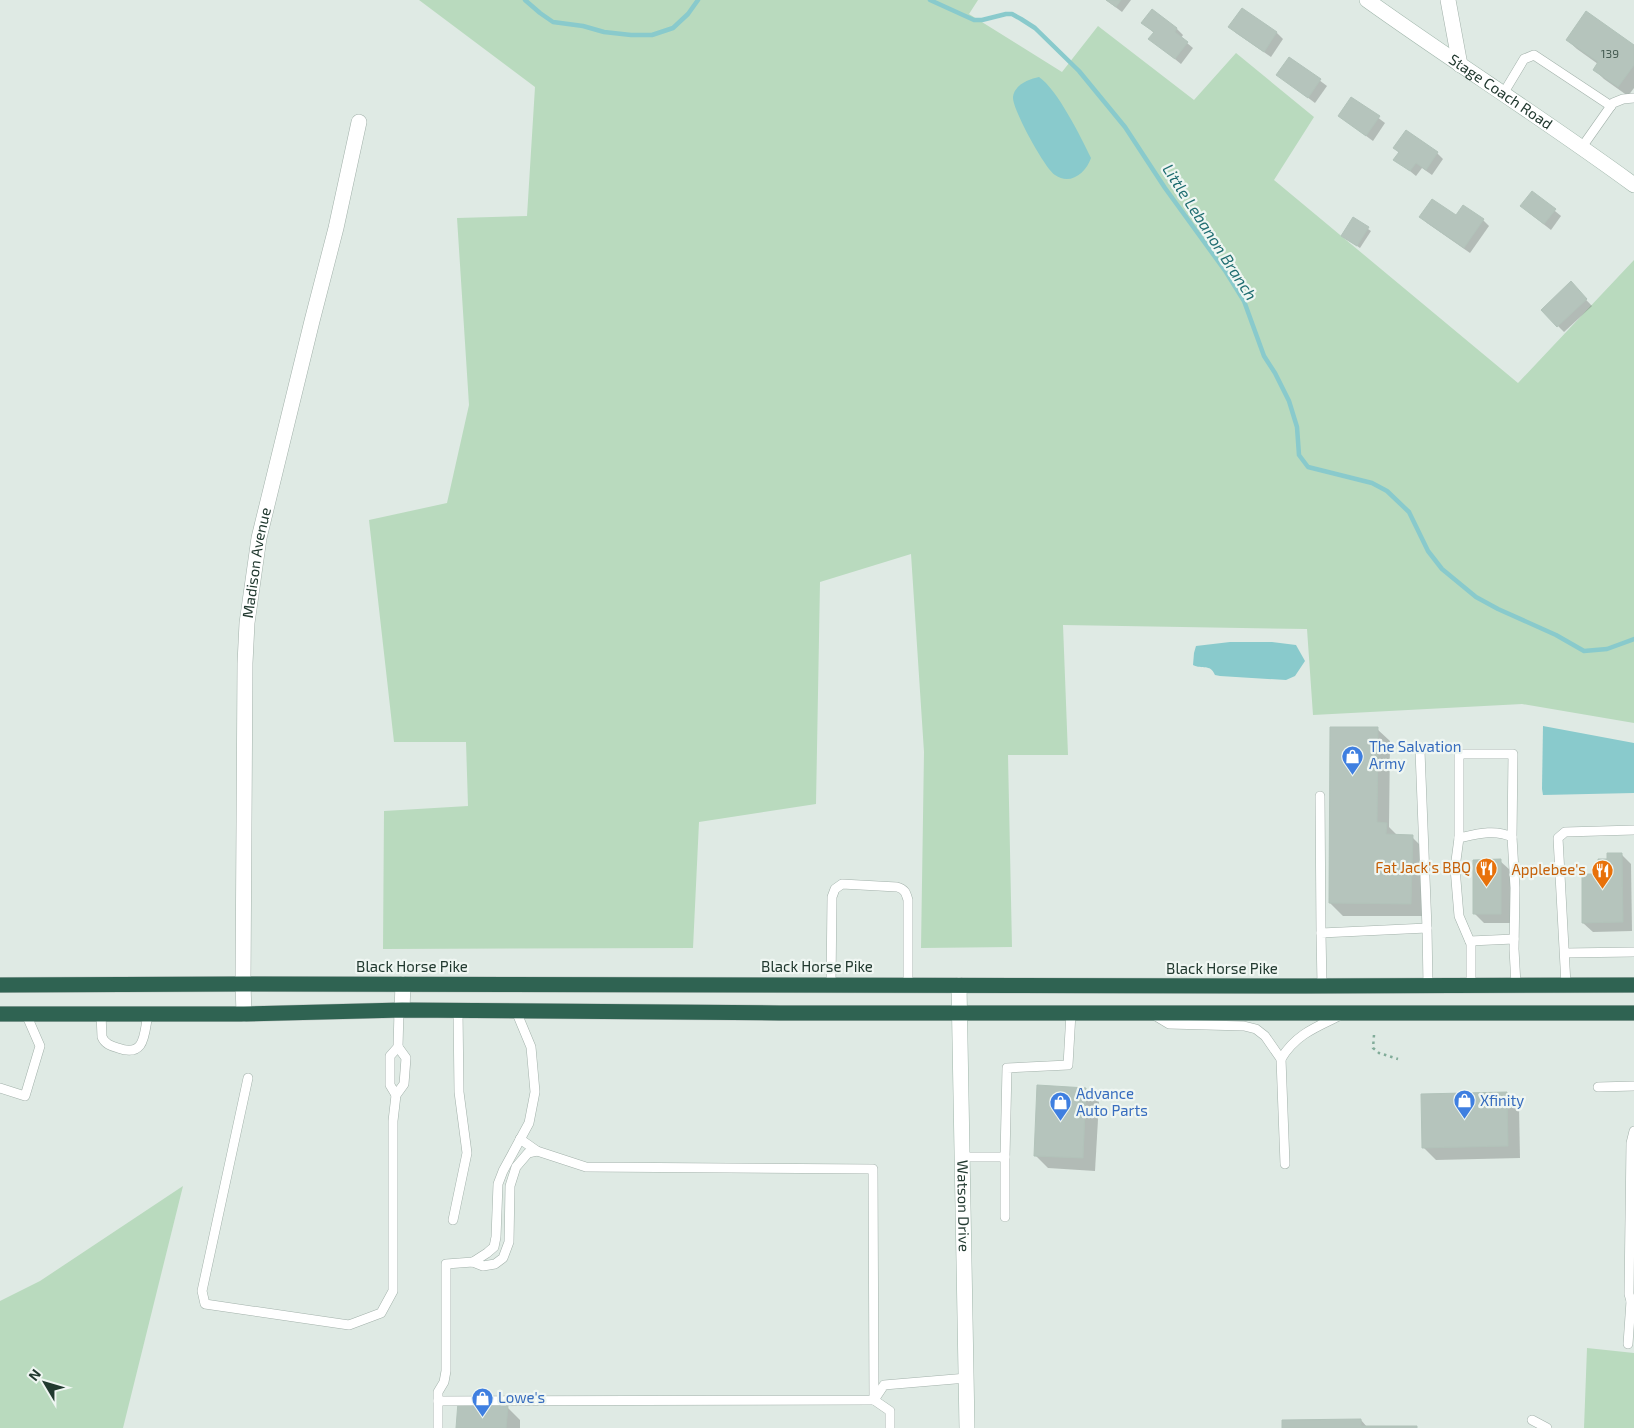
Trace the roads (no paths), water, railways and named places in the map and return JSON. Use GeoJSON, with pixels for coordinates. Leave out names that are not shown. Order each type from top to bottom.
{"type":"FeatureCollection","features":[{"type":"Feature","properties":{"kind":"highway","name":"Black Horse Pike"},"geometry":{"type":"LineString","coordinates":[[0,985],[1634,985]]}},
{"type":"Feature","properties":{"kind":"highway"},"geometry":{"type":"LineString","coordinates":[[1582,1014],[1634,1007]]}},
{"type":"Feature","properties":{"kind":"highway"},"geometry":{"type":"LineString","coordinates":[[0,1014],[244,1014],[400,1011],[1634,1013]]}},
{"type":"Feature","properties":{"kind":"street","name":"Stage Coach Road"},"geometry":{"type":"LineString","coordinates":[[1367,0],[1582,147],[1634,185]]}},
{"type":"Feature","properties":{"kind":"street"},"geometry":{"type":"LineString","coordinates":[[1448,0],[1460,65]]}},
{"type":"Feature","properties":{"kind":"street","name":"Madison Avenue"},"geometry":{"type":"LineString","coordinates":[[244,1014],[245,663],[247,623],[256,556],[360,122]]}},
{"type":"Feature","properties":{"kind":"street"},"geometry":{"type":"LineString","coordinates":[[400,1011],[403,984]]}},
{"type":"Feature","properties":{"kind":"street","name":"Watson Drive"},"geometry":{"type":"LineString","coordinates":[[959,985],[967,1428]]}},
{"type":"Feature","properties":{"kind":"lane"},"geometry":{"type":"LineString","coordinates":[[1503,94],[1524,59],[1534,55],[1611,106]]}},
{"type":"Feature","properties":{"kind":"lane"},"geometry":{"type":"LineString","coordinates":[[1582,147],[1613,103],[1622,99],[1634,98]]}},
{"type":"Feature","properties":{"kind":"lane"},"geometry":{"type":"LineString","coordinates":[[1420,751],[1428,985]]}},
{"type":"Feature","properties":{"kind":"lane"},"geometry":{"type":"LineString","coordinates":[[1471,985],[1470,941],[1460,916],[1455,868],[1459,838],[1460,754],[1513,754],[1512,836],[1515,888],[1514,940],[1516,985]]}},
{"type":"Feature","properties":{"kind":"lane"},"geometry":{"type":"LineString","coordinates":[[1320,796],[1322,985]]}},
{"type":"Feature","properties":{"kind":"lane"},"geometry":{"type":"LineString","coordinates":[[1566,985],[1558,838],[1565,832],[1634,830]]}},
{"type":"Feature","properties":{"kind":"lane"},"geometry":{"type":"LineString","coordinates":[[1459,838],[1501,832],[1512,836]]}},
{"type":"Feature","properties":{"kind":"lane"},"geometry":{"type":"LineString","coordinates":[[831,984],[832,897],[835,888],[842,884],[897,887],[902,888],[906,892],[908,900],[908,985]]}},
{"type":"Feature","properties":{"kind":"lane"},"geometry":{"type":"LineString","coordinates":[[1321,933],[1426,928]]}},
{"type":"Feature","properties":{"kind":"lane"},"geometry":{"type":"LineString","coordinates":[[1470,941],[1514,940]]}},
{"type":"Feature","properties":{"kind":"lane"},"geometry":{"type":"LineString","coordinates":[[1565,953],[1634,952]]}},
{"type":"Feature","properties":{"kind":"lane"},"geometry":{"type":"LineString","coordinates":[[396,1095],[390,1085],[390,1056],[398,1047],[400,1011]]}},
{"type":"Feature","properties":{"kind":"lane"},"geometry":{"type":"LineString","coordinates":[[453,1220],[468,1153],[459,1092],[458,1011]]}},
{"type":"Feature","properties":{"kind":"lane"},"geometry":{"type":"LineString","coordinates":[[473,1262],[494,1247],[498,1184],[529,1122],[535,1092],[532,1047],[516,1011]]}},
{"type":"Feature","properties":{"kind":"lane"},"geometry":{"type":"LineString","coordinates":[[1149,1012],[1168,1024],[1244,1026],[1256,1029],[1266,1036],[1281,1059]]}},
{"type":"Feature","properties":{"kind":"lane"},"geometry":{"type":"LineString","coordinates":[[1285,1164],[1281,1059],[1287,1048],[1308,1030],[1347,1012]]}},
{"type":"Feature","properties":{"kind":"lane"},"geometry":{"type":"LineString","coordinates":[[1005,1217],[1007,1068],[1068,1065],[1070,1013]]}},
{"type":"Feature","properties":{"kind":"lane"},"geometry":{"type":"LineString","coordinates":[[0,1088],[25,1096],[40,1046],[26,1014]]}},
{"type":"Feature","properties":{"kind":"lane"},"geometry":{"type":"LineString","coordinates":[[100,1014],[103,1041],[109,1045],[131,1051],[138,1048],[143,1042],[148,1014]]}},
{"type":"Feature","properties":{"kind":"lane"},"geometry":{"type":"LineString","coordinates":[[248,1078],[202,1290],[205,1304],[349,1325],[381,1313],[393,1291],[393,1121],[396,1095],[404,1084],[406,1058],[398,1047]]}},
{"type":"Feature","properties":{"kind":"lane"},"geometry":{"type":"LineString","coordinates":[[1598,1087],[1634,1086]]}},
{"type":"Feature","properties":{"kind":"lane"},"geometry":{"type":"LineString","coordinates":[[1628,1344],[1632,1303],[1629,1294],[1631,1143],[1634,1131]]}},
{"type":"Feature","properties":{"kind":"lane"},"geometry":{"type":"LineString","coordinates":[[520,1140],[536,1151],[586,1167],[873,1169],[874,1400]]}},
{"type":"Feature","properties":{"kind":"lane"},"geometry":{"type":"LineString","coordinates":[[438,1428],[438,1392],[444,1382],[446,1371],[446,1264],[473,1262],[483,1266],[495,1264],[503,1258],[509,1242],[510,1186],[516,1167],[528,1153],[536,1151]]}},
{"type":"Feature","properties":{"kind":"lane"},"geometry":{"type":"LineString","coordinates":[[962,1158],[1006,1157]]}},
{"type":"Feature","properties":{"kind":"lane"},"geometry":{"type":"LineString","coordinates":[[874,1400],[884,1385],[967,1378]]}},
{"type":"Feature","properties":{"kind":"lane"},"geometry":{"type":"LineString","coordinates":[[438,1400],[874,1400],[890,1411],[890,1428]]}},
{"type":"Feature","properties":{"kind":"lane"},"geometry":{"type":"LineString","coordinates":[[1532,1420],[1547,1428]]}},
{"type":"Feature","properties":{"kind":"water"},"geometry":{"type":"Polygon","coordinates":[[[1039,77],[1061,102],[1091,158],[1085,169],[1072,178],[1061,178],[1050,170],[1030,138],[1014,104],[1013,97],[1016,89],[1027,81],[1039,77]]]}},
{"type":"Feature","properties":{"kind":"water"},"geometry":{"type":"Polygon","coordinates":[[[1230,642],[1272,642],[1296,645],[1305,661],[1295,676],[1286,680],[1220,676],[1215,675],[1211,669],[1193,665],[1196,646],[1230,642]]]}},
{"type":"Feature","properties":{"kind":"water"},"geometry":{"type":"Polygon","coordinates":[[[1543,726],[1634,743],[1634,793],[1543,795],[1543,726]]]}},
{"type":"Feature","properties":{"kind":"waterway","name":"Little Lebanon Branch"},"geometry":{"type":"LineString","coordinates":[[525,0],[553,22],[631,35],[652,35],[673,28],[688,14],[698,0]]}},
{"type":"Feature","properties":{"kind":"waterway","name":"Little Lebanon Branch"},"geometry":{"type":"LineString","coordinates":[[930,0],[974,20],[1012,14],[1035,28],[1079,71],[1125,127],[1165,188],[1226,272],[1244,301],[1264,356],[1289,401],[1297,427],[1299,455],[1308,467],[1372,483],[1387,491],[1409,512],[1428,551],[1442,569],[1476,597],[1498,609],[1556,635],[1584,651],[1607,649],[1634,639]]}},
{"type":"Feature","properties":{"kind":"place","name":"The Salvation Army"},"geometry":{"type":"Point","coordinates":[1353,775]}},
{"type":"Feature","properties":{"kind":"place","name":"Fat Jack's BBQ"},"geometry":{"type":"Point","coordinates":[1487,887]}},
{"type":"Feature","properties":{"kind":"place","name":"Applebee's"},"geometry":{"type":"Point","coordinates":[1602,889]}},
{"type":"Feature","properties":{"kind":"place","name":"Xfinity"},"geometry":{"type":"Point","coordinates":[1464,1120]}},
{"type":"Feature","properties":{"kind":"place","name":"Advance Auto Parts"},"geometry":{"type":"Point","coordinates":[1060,1122]}},
{"type":"Feature","properties":{"kind":"place","name":"Lowe's"},"geometry":{"type":"Point","coordinates":[482,1417]}}]}
